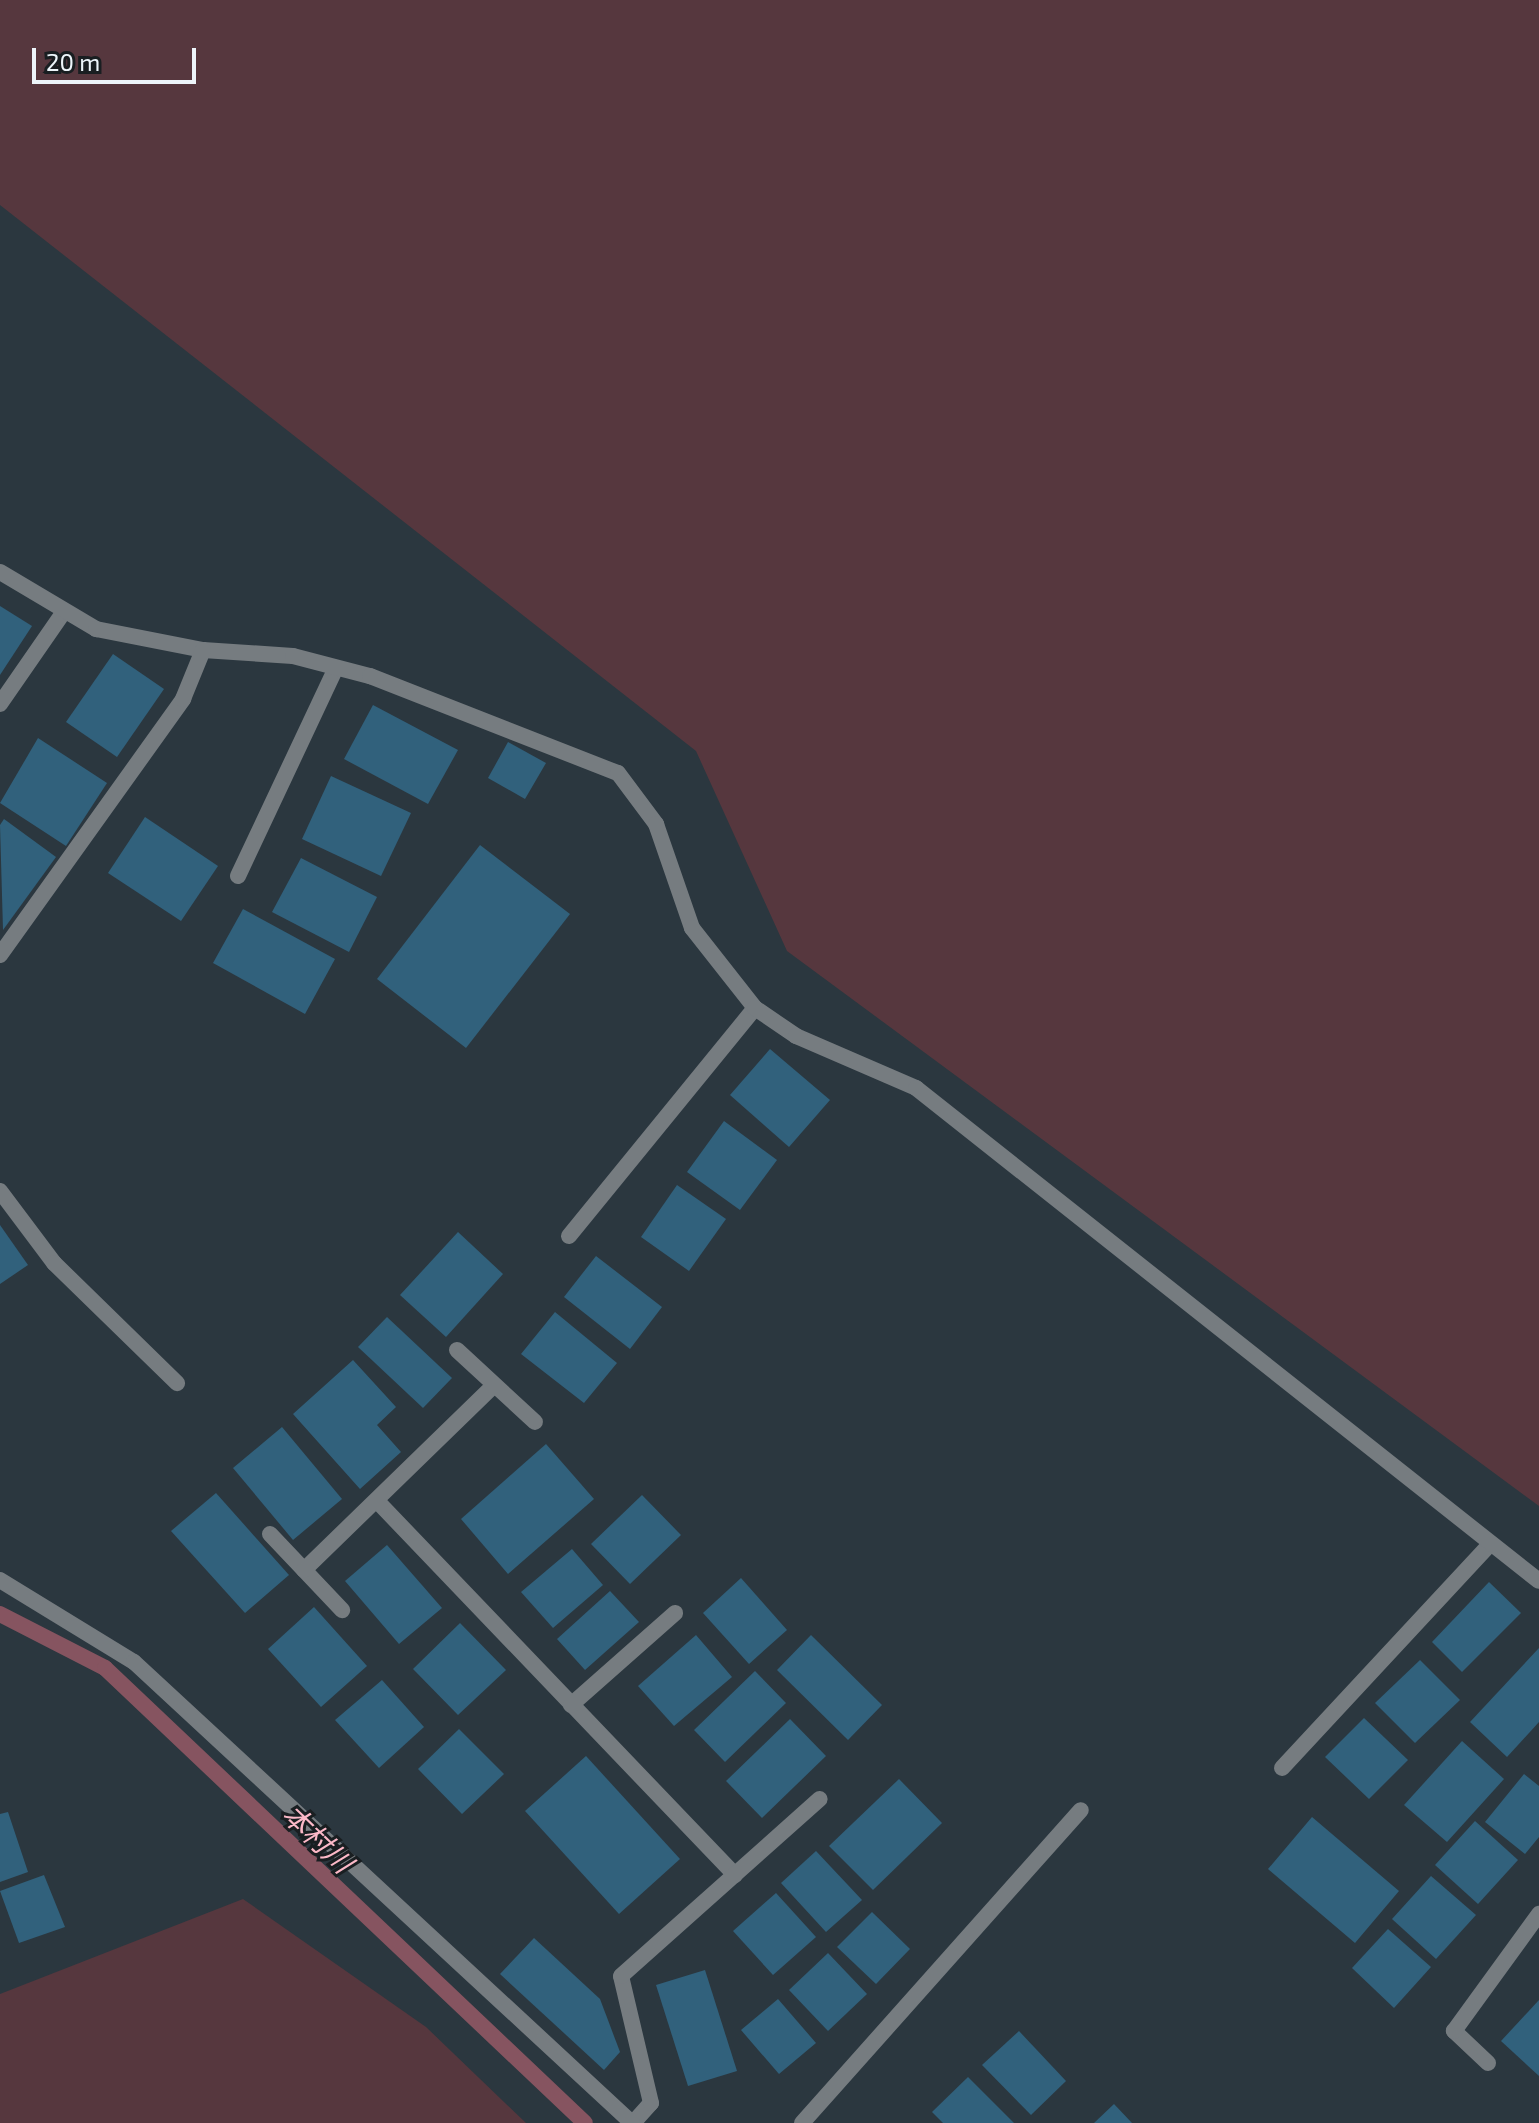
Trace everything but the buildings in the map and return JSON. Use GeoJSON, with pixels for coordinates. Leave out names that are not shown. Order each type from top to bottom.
{"type":"FeatureCollection","features":[{"type":"Feature","properties":{"kind":"street"},"geometry":{"type":"LineString","coordinates":[[0,572],[63,613],[96,629],[203,650],[293,656],[336,668],[618,773],[656,824],[692,928],[755,1008],[796,1036],[916,1088],[1539,1581]]}},
{"type":"Feature","properties":{"kind":"street"},"geometry":{"type":"LineString","coordinates":[[0,704],[63,613]]}},
{"type":"Feature","properties":{"kind":"street"},"geometry":{"type":"LineString","coordinates":[[0,955],[183,699],[203,650]]}},
{"type":"Feature","properties":{"kind":"street"},"geometry":{"type":"LineString","coordinates":[[238,876],[336,668]]}},
{"type":"Feature","properties":{"kind":"street"},"geometry":{"type":"LineString","coordinates":[[569,1236],[755,1008]]}},
{"type":"Feature","properties":{"kind":"street"},"geometry":{"type":"LineString","coordinates":[[0,1191],[54,1263],[177,1383]]}},
{"type":"Feature","properties":{"kind":"street"},"geometry":{"type":"LineString","coordinates":[[457,1350],[535,1422]]}},
{"type":"Feature","properties":{"kind":"street"},"geometry":{"type":"LineString","coordinates":[[304,1570],[379,1503],[494,1385]]}},
{"type":"Feature","properties":{"kind":"street"},"geometry":{"type":"LineString","coordinates":[[379,1503],[735,1875]]}},
{"type":"Feature","properties":{"kind":"street"},"geometry":{"type":"LineString","coordinates":[[270,1534],[342,1610]]}},
{"type":"Feature","properties":{"kind":"street"},"geometry":{"type":"LineString","coordinates":[[1282,1768],[1490,1544]]}},
{"type":"Feature","properties":{"kind":"street"},"geometry":{"type":"LineString","coordinates":[[0,1580],[134,1662],[632,2123],[651,2103],[621,1976],[820,1799]]}},
{"type":"Feature","properties":{"kind":"street"},"geometry":{"type":"LineString","coordinates":[[571,1705],[675,1613]]}},
{"type":"Feature","properties":{"kind":"street"},"geometry":{"type":"LineString","coordinates":[[802,2123],[1081,1810]]}},
{"type":"Feature","properties":{"kind":"street"},"geometry":{"type":"LineString","coordinates":[[1488,2063],[1454,2031],[1539,1914]]}},
{"type":"Feature","properties":{"kind":"shaded area"},"geometry":{"type":"Polygon","coordinates":[[[0,0],[1539,0],[1539,1506],[787,951],[696,751],[0,205],[0,0]]]}},
{"type":"Feature","properties":{"kind":"shaded area"},"geometry":{"type":"Polygon","coordinates":[[[243,1899],[426,2027],[526,2123],[0,2123],[0,1994],[243,1899]]]}},
{"type":"Feature","properties":{"kind":"waterway","name":"本村川"},"geometry":{"type":"LineString","coordinates":[[0,1614],[105,1668],[585,2123]]}}]}
